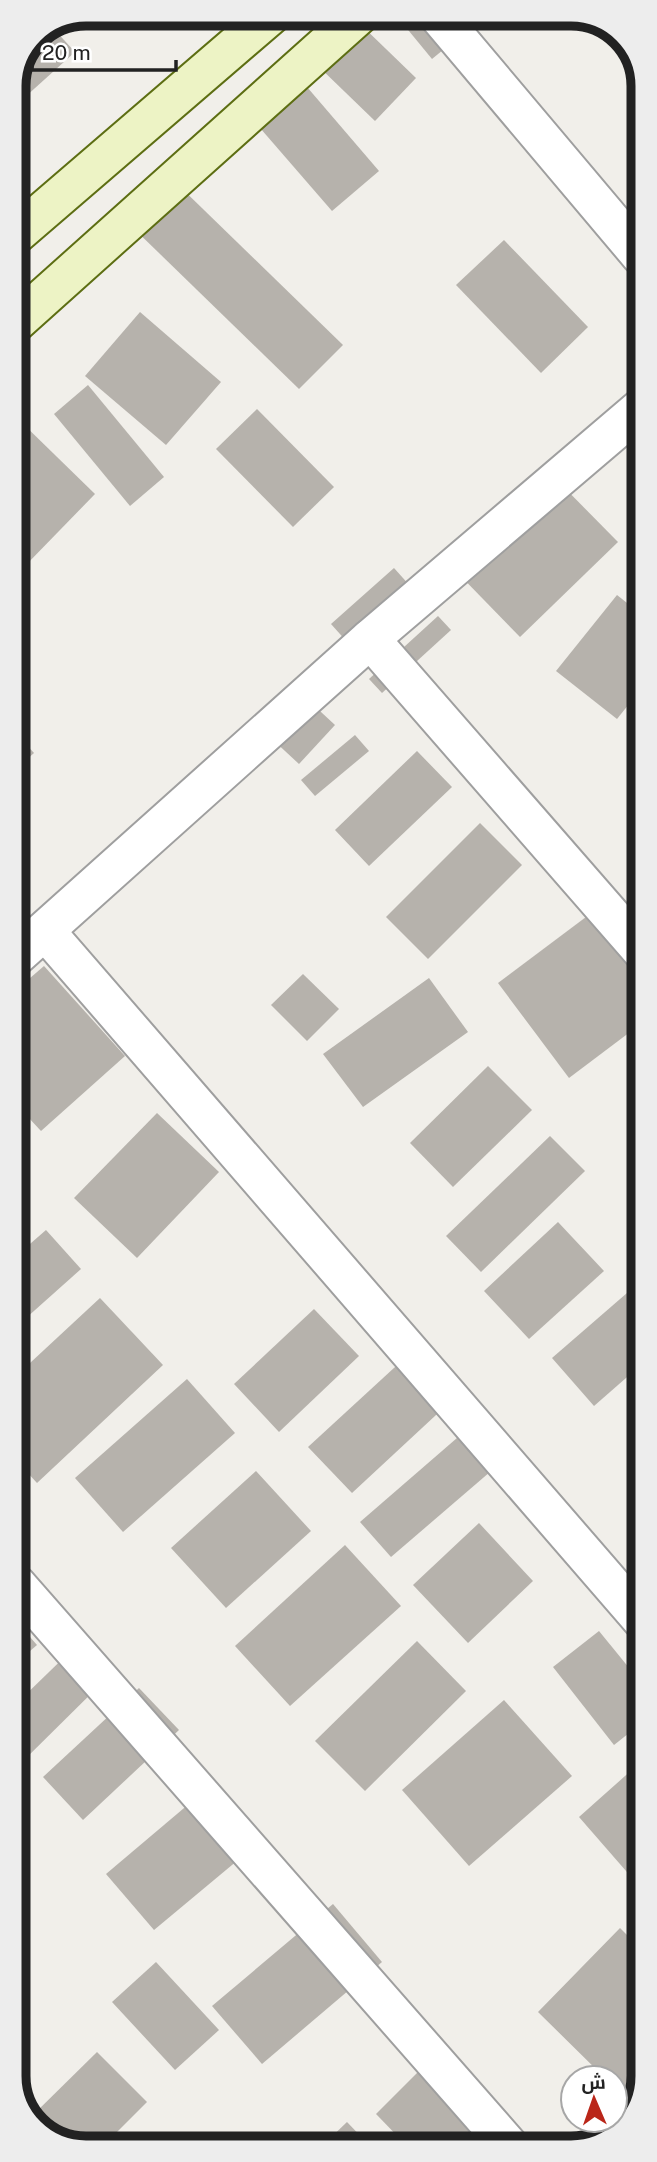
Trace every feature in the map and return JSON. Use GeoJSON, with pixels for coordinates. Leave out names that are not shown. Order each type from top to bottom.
{"type":"FeatureCollection","features":[{"type":"Feature","properties":{"kind":"street"},"geometry":{"type":"LineString","coordinates":[[26,226],[258,26]]}},
{"type":"Feature","properties":{"kind":"street"},"geometry":{"type":"LineString","coordinates":[[26,313],[347,26]]}},
{"type":"Feature","properties":{"kind":"street"},"geometry":{"type":"LineString","coordinates":[[447,26],[631,244]]}},
{"type":"Feature","properties":{"kind":"street"},"geometry":{"type":"LineString","coordinates":[[26,948],[370,639],[631,417]]}},
{"type":"Feature","properties":{"kind":"street"},"geometry":{"type":"LineString","coordinates":[[370,639],[631,938]]}},
{"type":"Feature","properties":{"kind":"street"},"geometry":{"type":"LineString","coordinates":[[46,932],[631,1607]]}},
{"type":"Feature","properties":{"kind":"street"},"geometry":{"type":"LineString","coordinates":[[26,1595],[500,2136]]}},
{"type":"Feature","properties":{"kind":"building"},"geometry":{"type":"Polygon","coordinates":[[[350,26],[362,26],[416,78],[375,121],[315,63],[350,26]]]}},
{"type":"Feature","properties":{"kind":"building"},"geometry":{"type":"Polygon","coordinates":[[[405,26],[472,26],[432,59],[405,26]]]}},
{"type":"Feature","properties":{"kind":"building"},"geometry":{"type":"Polygon","coordinates":[[[58,34],[75,52],[26,96],[27,75],[36,53],[44,44],[58,34]]]}},
{"type":"Feature","properties":{"kind":"building"},"geometry":{"type":"Polygon","coordinates":[[[301,80],[379,171],[332,211],[254,121],[301,80]]]}},
{"type":"Feature","properties":{"kind":"building"},"geometry":{"type":"Polygon","coordinates":[[[169,176],[343,345],[299,389],[125,220],[169,176]]]}},
{"type":"Feature","properties":{"kind":"building"},"geometry":{"type":"Polygon","coordinates":[[[504,240],[588,327],[541,373],[456,285],[504,240]]]}},
{"type":"Feature","properties":{"kind":"building"},"geometry":{"type":"Polygon","coordinates":[[[140,312],[221,382],[166,445],[85,376],[140,312]]]}},
{"type":"Feature","properties":{"kind":"building"},"geometry":{"type":"Polygon","coordinates":[[[88,385],[164,477],[130,506],[54,414],[88,385]]]}},
{"type":"Feature","properties":{"kind":"building"},"geometry":{"type":"Polygon","coordinates":[[[257,409],[334,487],[293,527],[216,449],[257,409]]]}},
{"type":"Feature","properties":{"kind":"building"},"geometry":{"type":"Polygon","coordinates":[[[26,427],[95,494],[26,565],[26,427]]]}},
{"type":"Feature","properties":{"kind":"building"},"geometry":{"type":"Polygon","coordinates":[[[545,468],[618,542],[520,637],[448,563],[545,468]]]}},
{"type":"Feature","properties":{"kind":"building"},"geometry":{"type":"Polygon","coordinates":[[[394,568],[420,597],[357,653],[331,624],[394,568]]]}},
{"type":"Feature","properties":{"kind":"building"},"geometry":{"type":"Polygon","coordinates":[[[617,595],[631,606],[631,702],[617,719],[556,671],[617,595]]]}},
{"type":"Feature","properties":{"kind":"building"},"geometry":{"type":"Polygon","coordinates":[[[438,616],[451,630],[382,693],[369,679],[438,616]]]}},
{"type":"Feature","properties":{"kind":"building"},"geometry":{"type":"Polygon","coordinates":[[[307,699],[335,725],[299,764],[271,738],[307,699]]]}},
{"type":"Feature","properties":{"kind":"building"},"geometry":{"type":"Polygon","coordinates":[[[355,735],[369,751],[315,796],[301,780],[355,735]]]}},
{"type":"Feature","properties":{"kind":"building"},"geometry":{"type":"Polygon","coordinates":[[[26,744],[34,753],[26,760],[26,744]]]}},
{"type":"Feature","properties":{"kind":"building"},"geometry":{"type":"Polygon","coordinates":[[[417,751],[452,787],[369,866],[335,830],[417,751]]]}},
{"type":"Feature","properties":{"kind":"building"},"geometry":{"type":"Polygon","coordinates":[[[480,823],[522,865],[428,959],[386,917],[480,823]]]}},
{"type":"Feature","properties":{"kind":"building"},"geometry":{"type":"Polygon","coordinates":[[[602,905],[631,943],[631,1031],[569,1078],[498,983],[602,905]]]}},
{"type":"Feature","properties":{"kind":"building"},"geometry":{"type":"Polygon","coordinates":[[[44,966],[125,1056],[41,1131],[26,1115],[26,982],[44,966]]]}},
{"type":"Feature","properties":{"kind":"building"},"geometry":{"type":"Polygon","coordinates":[[[303,974],[339,1009],[307,1041],[271,1005],[303,974]]]}},
{"type":"Feature","properties":{"kind":"building"},"geometry":{"type":"Polygon","coordinates":[[[429,978],[468,1032],[363,1107],[323,1054],[429,978]]]}},
{"type":"Feature","properties":{"kind":"building"},"geometry":{"type":"Polygon","coordinates":[[[488,1066],[532,1110],[453,1187],[410,1143],[488,1066]]]}},
{"type":"Feature","properties":{"kind":"building"},"geometry":{"type":"Polygon","coordinates":[[[157,1113],[219,1172],[137,1258],[74,1198],[157,1113]]]}},
{"type":"Feature","properties":{"kind":"building"},"geometry":{"type":"Polygon","coordinates":[[[550,1136],[585,1171],[481,1272],[446,1236],[550,1136]]]}},
{"type":"Feature","properties":{"kind":"building"},"geometry":{"type":"Polygon","coordinates":[[[558,1222],[604,1271],[529,1339],[484,1291],[558,1222]]]}},
{"type":"Feature","properties":{"kind":"building"},"geometry":{"type":"Polygon","coordinates":[[[46,1230],[81,1269],[26,1318],[26,1247],[46,1230]]]}},
{"type":"Feature","properties":{"kind":"building"},"geometry":{"type":"Polygon","coordinates":[[[631,1290],[631,1374],[594,1406],[552,1358],[631,1290]]]}},
{"type":"Feature","properties":{"kind":"building"},"geometry":{"type":"Polygon","coordinates":[[[100,1298],[163,1365],[37,1483],[26,1471],[26,1367],[100,1298]]]}},
{"type":"Feature","properties":{"kind":"building"},"geometry":{"type":"Polygon","coordinates":[[[314,1309],[359,1356],[279,1432],[234,1384],[314,1309]]]}},
{"type":"Feature","properties":{"kind":"building"},"geometry":{"type":"Polygon","coordinates":[[[407,1356],[450,1402],[352,1493],[308,1447],[407,1356]]]}},
{"type":"Feature","properties":{"kind":"building"},"geometry":{"type":"Polygon","coordinates":[[[187,1379],[235,1433],[123,1532],[75,1478],[187,1379]]]}},
{"type":"Feature","properties":{"kind":"building"},"geometry":{"type":"Polygon","coordinates":[[[487,1412],[518,1448],[391,1557],[360,1522],[487,1412]]]}},
{"type":"Feature","properties":{"kind":"building"},"geometry":{"type":"Polygon","coordinates":[[[256,1471],[311,1531],[226,1608],[171,1548],[256,1471]]]}},
{"type":"Feature","properties":{"kind":"building"},"geometry":{"type":"Polygon","coordinates":[[[479,1523],[533,1581],[468,1643],[413,1585],[479,1523]]]}},
{"type":"Feature","properties":{"kind":"building"},"geometry":{"type":"Polygon","coordinates":[[[345,1545],[401,1606],[290,1706],[235,1646],[345,1545]]]}},
{"type":"Feature","properties":{"kind":"building"},"geometry":{"type":"Polygon","coordinates":[[[599,1631],[631,1670],[631,1732],[614,1745],[553,1667],[599,1631]]]}},
{"type":"Feature","properties":{"kind":"building"},"geometry":{"type":"Polygon","coordinates":[[[26,1632],[37,1645],[26,1654],[26,1632]]]}},
{"type":"Feature","properties":{"kind":"building"},"geometry":{"type":"Polygon","coordinates":[[[81,1641],[113,1672],[26,1758],[26,1694],[81,1641]]]}},
{"type":"Feature","properties":{"kind":"building"},"geometry":{"type":"Polygon","coordinates":[[[417,1641],[466,1691],[365,1791],[315,1741],[417,1641]]]}},
{"type":"Feature","properties":{"kind":"building"},"geometry":{"type":"Polygon","coordinates":[[[139,1688],[179,1730],[83,1820],[43,1777],[139,1688]]]}},
{"type":"Feature","properties":{"kind":"building"},"geometry":{"type":"Polygon","coordinates":[[[504,1700],[572,1776],[469,1866],[402,1790],[504,1700]]]}},
{"type":"Feature","properties":{"kind":"building"},"geometry":{"type":"Polygon","coordinates":[[[631,1771],[631,1877],[579,1817],[631,1771]]]}},
{"type":"Feature","properties":{"kind":"building"},"geometry":{"type":"Polygon","coordinates":[[[190,1803],[238,1860],[154,1930],[106,1874],[190,1803]]]}},
{"type":"Feature","properties":{"kind":"building"},"geometry":{"type":"Polygon","coordinates":[[[333,1904],[382,1962],[262,2064],[212,2006],[333,1904]]]}},
{"type":"Feature","properties":{"kind":"building"},"geometry":{"type":"Polygon","coordinates":[[[620,1928],[631,1939],[629,2091],[629,2064],[591,2064],[538,2012],[620,1928]]]}},
{"type":"Feature","properties":{"kind":"building"},"geometry":{"type":"Polygon","coordinates":[[[156,1962],[219,2030],[175,2070],[112,2002],[156,1962]]]}},
{"type":"Feature","properties":{"kind":"building"},"geometry":{"type":"Polygon","coordinates":[[[97,2052],[147,2102],[113,2136],[71,2134],[50,2123],[37,2111],[97,2052]]]}},
{"type":"Feature","properties":{"kind":"building"},"geometry":{"type":"Polygon","coordinates":[[[421,2069],[478,2127],[469,2136],[397,2136],[376,2114],[421,2069]]]}},
{"type":"Feature","properties":{"kind":"building"},"geometry":{"type":"Polygon","coordinates":[[[347,2122],[360,2136],[332,2136],[347,2122]]]}}]}
